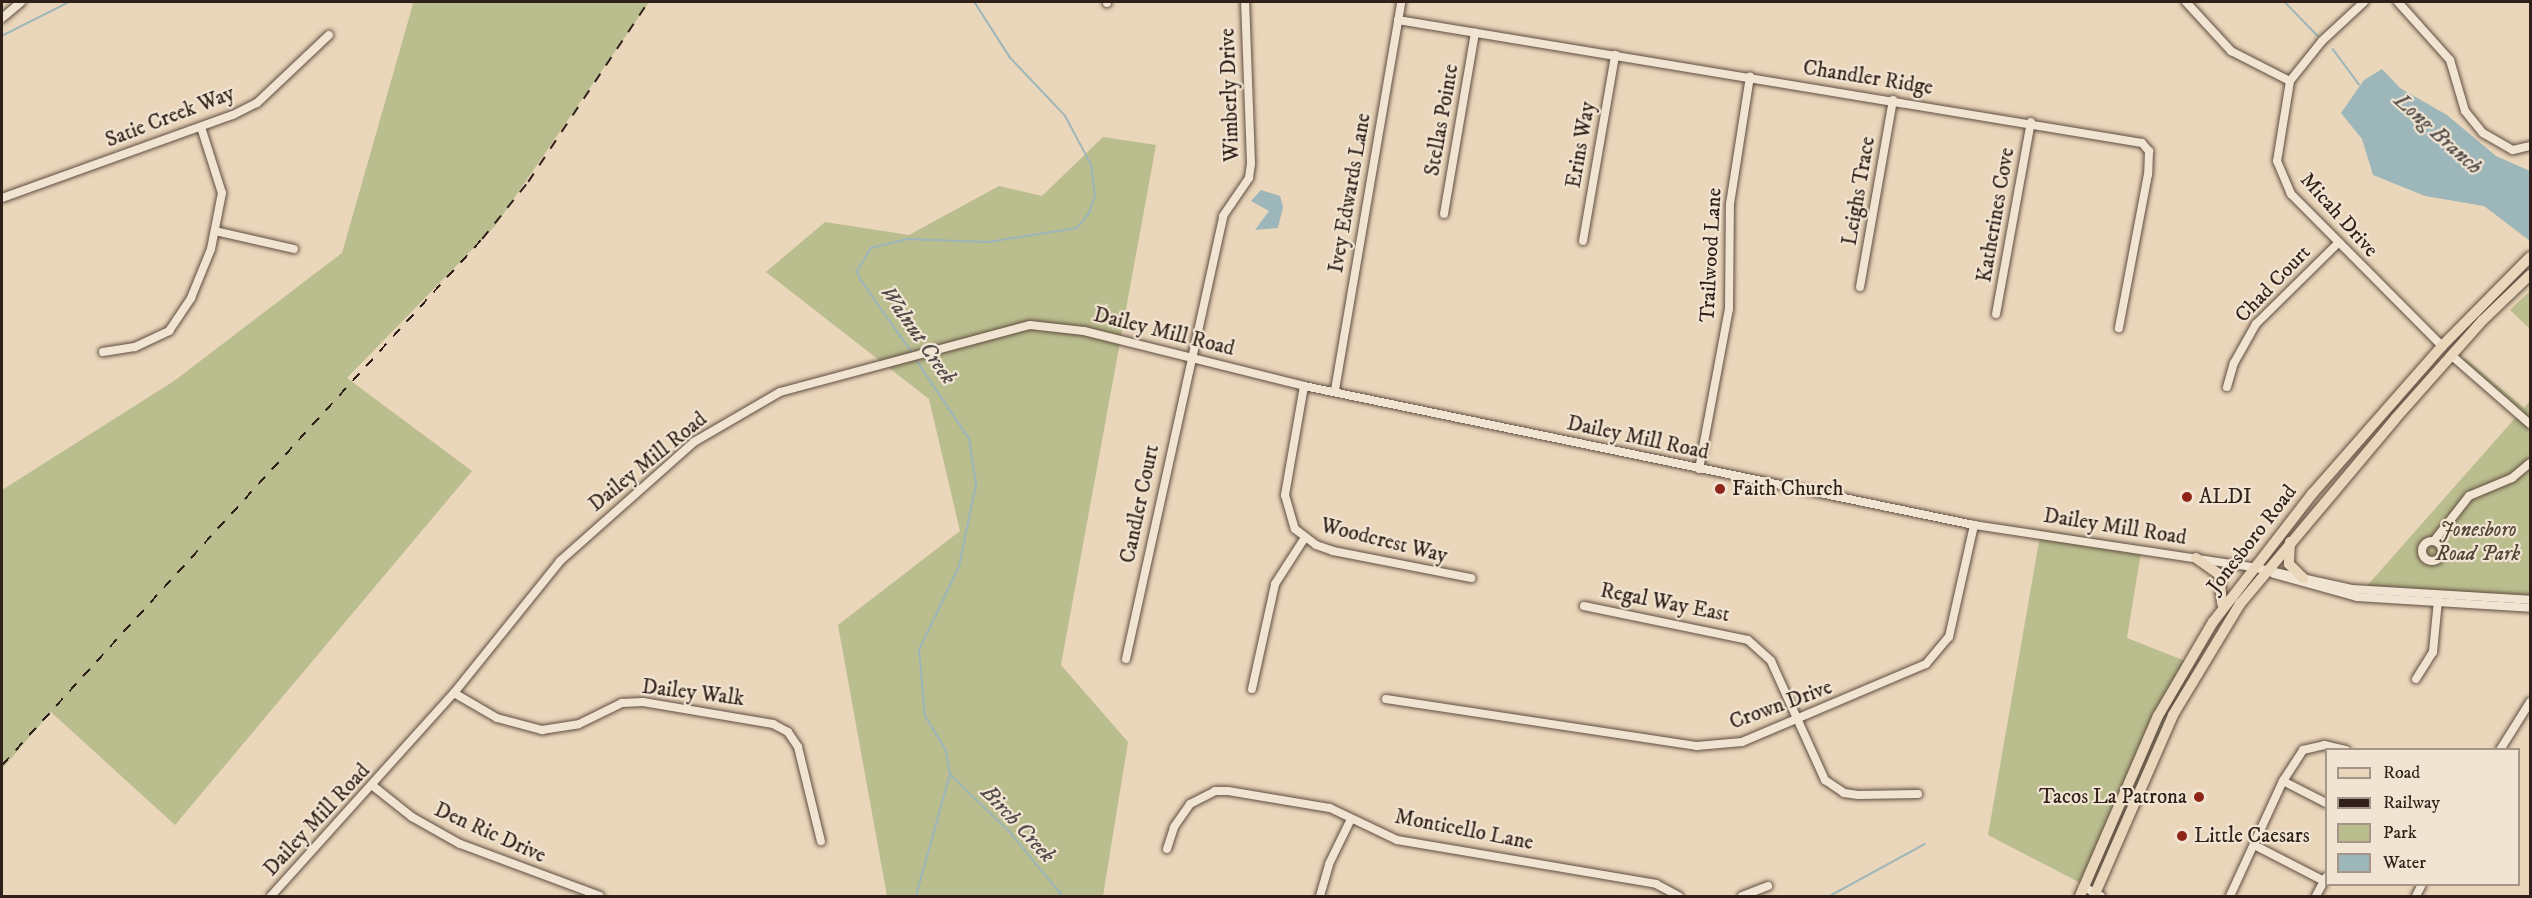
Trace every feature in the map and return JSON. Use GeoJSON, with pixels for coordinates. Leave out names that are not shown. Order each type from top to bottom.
{"type":"FeatureCollection","features":[{"type":"Feature","properties":{"kind":"main road","name":"Jonesboro Road"},"geometry":{"type":"LineString","coordinates":[[2082,892],[2158,716],[2221,611],[2252,567],[2430,359],[2530,257]]}},
{"type":"Feature","properties":{"kind":"main road","name":"Jonesboro Road"},"geometry":{"type":"LineString","coordinates":[[2097,895],[2181,701],[2265,570],[2451,355],[2530,275]]}},
{"type":"Feature","properties":{"kind":"main road"},"geometry":{"type":"LineString","coordinates":[[2451,355],[2457,329]]}},
{"type":"Feature","properties":{"kind":"main road"},"geometry":{"type":"LineString","coordinates":[[2435,374],[2443,360],[2442,346]]}},
{"type":"Feature","properties":{"kind":"main road"},"geometry":{"type":"LineString","coordinates":[[2291,539],[2288,560],[2303,578]]}},
{"type":"Feature","properties":{"kind":"main road"},"geometry":{"type":"LineString","coordinates":[[2196,558],[2222,578],[2221,611]]}},
{"type":"Feature","properties":{"kind":"street"},"geometry":{"type":"LineString","coordinates":[[2,18],[21,2]]}},
{"type":"Feature","properties":{"kind":"street","name":"Wimberly Drive"},"geometry":{"type":"LineString","coordinates":[[1189,356],[1204,314],[1223,216],[1249,178],[1251,164],[1245,2]]}},
{"type":"Feature","properties":{"kind":"street","name":"Ivey Edwards Lane"},"geometry":{"type":"LineString","coordinates":[[1335,390],[1401,2]]}},
{"type":"Feature","properties":{"kind":"street"},"geometry":{"type":"LineString","coordinates":[[2186,2],[2231,51],[2290,81]]}},
{"type":"Feature","properties":{"kind":"street","name":"Micah Drive"},"geometry":{"type":"LineString","coordinates":[[2364,2],[2322,41],[2290,81],[2277,147],[2281,174],[2291,194],[2442,346]]}},
{"type":"Feature","properties":{"kind":"street"},"geometry":{"type":"LineString","coordinates":[[2398,2],[2450,60],[2466,111],[2482,133],[2512,150],[2530,146]]}},
{"type":"Feature","properties":{"kind":"street","name":"Chandler Ridge"},"geometry":{"type":"LineString","coordinates":[[1398,20],[2117,136],[2147,146],[2148,174],[2119,328]]}},
{"type":"Feature","properties":{"kind":"street","name":"Stellas Pointe"},"geometry":{"type":"LineString","coordinates":[[1444,214],[1475,33]]}},
{"type":"Feature","properties":{"kind":"street","name":"Satie Creek Way"},"geometry":{"type":"LineString","coordinates":[[2,198],[201,127],[257,103],[329,35]]}},
{"type":"Feature","properties":{"kind":"street","name":"Erins Way"},"geometry":{"type":"LineString","coordinates":[[1583,241],[1615,55]]}},
{"type":"Feature","properties":{"kind":"street","name":"Trailwood Lane"},"geometry":{"type":"LineString","coordinates":[[1699,470],[1729,309],[1730,204],[1750,77]]}},
{"type":"Feature","properties":{"kind":"street","name":"Leighs Trace"},"geometry":{"type":"LineString","coordinates":[[1860,288],[1893,100]]}},
{"type":"Feature","properties":{"kind":"street","name":"Katherines Cove"},"geometry":{"type":"LineString","coordinates":[[1996,314],[2031,122]]}},
{"type":"Feature","properties":{"kind":"street"},"geometry":{"type":"LineString","coordinates":[[103,352],[153,340],[182,317],[215,231],[222,193],[201,127]]}},
{"type":"Feature","properties":{"kind":"street"},"geometry":{"type":"LineString","coordinates":[[215,231],[294,249]]}},
{"type":"Feature","properties":{"kind":"street","name":"Chad Court"},"geometry":{"type":"LineString","coordinates":[[2227,387],[2234,363],[2256,324],[2338,243]]}},
{"type":"Feature","properties":{"kind":"street","name":"Dailey Mill Road"},"geometry":{"type":"LineString","coordinates":[[271,897],[374,786],[453,693],[526,600],[576,546],[694,442],[780,393],[1030,325],[1084,331],[1304,386],[1335,390],[1699,470],[1974,525],[2265,570]]}},
{"type":"Feature","properties":{"kind":"street"},"geometry":{"type":"LineString","coordinates":[[2428,332],[2430,359]]}},
{"type":"Feature","properties":{"kind":"street"},"geometry":{"type":"LineString","coordinates":[[2462,343],[2464,365]]}},
{"type":"Feature","properties":{"kind":"street"},"geometry":{"type":"LineString","coordinates":[[2451,355],[2530,424]]}},
{"type":"Feature","properties":{"kind":"street","name":"Candler Court"},"geometry":{"type":"LineString","coordinates":[[1126,659],[1189,356]]}},
{"type":"Feature","properties":{"kind":"street","name":"Woodcrest Way"},"geometry":{"type":"LineString","coordinates":[[1304,386],[1285,495],[1290,521],[1304,538],[1334,550],[1471,578]]}},
{"type":"Feature","properties":{"kind":"street"},"geometry":{"type":"LineString","coordinates":[[2434,541],[2469,496],[2512,478],[2530,463]]}},
{"type":"Feature","properties":{"kind":"street","name":"Crown Drive"},"geometry":{"type":"LineString","coordinates":[[1386,699],[1697,746],[1742,741],[1797,721],[1910,673],[1939,652],[1959,602],[1974,525]]}},
{"type":"Feature","properties":{"kind":"street"},"geometry":{"type":"LineString","coordinates":[[1252,689],[1275,584],[1304,538]]}},
{"type":"Feature","properties":{"kind":"street"},"geometry":{"type":"LineString","coordinates":[[2265,570],[2344,588],[2438,600]]}},
{"type":"Feature","properties":{"kind":"street"},"geometry":{"type":"LineString","coordinates":[[2265,570],[2287,580],[2342,594],[2438,600],[2510,602],[2530,600]]}},
{"type":"Feature","properties":{"kind":"street"},"geometry":{"type":"LineString","coordinates":[[2415,679],[2433,652],[2438,600]]}},
{"type":"Feature","properties":{"kind":"street"},"geometry":{"type":"LineString","coordinates":[[2510,602],[2530,608]]}},
{"type":"Feature","properties":{"kind":"street","name":"Regal Way East"},"geometry":{"type":"LineString","coordinates":[[1584,606],[1748,640],[1771,661],[1817,770],[1836,789],[1858,795],[1918,794]]}},
{"type":"Feature","properties":{"kind":"street","name":"Dailey Walk"},"geometry":{"type":"LineString","coordinates":[[453,693],[497,718],[542,730],[579,724],[622,703],[643,702],[773,724],[788,732],[798,747],[821,841]]}},
{"type":"Feature","properties":{"kind":"street"},"geometry":{"type":"LineString","coordinates":[[2501,748],[2530,702]]}},
{"type":"Feature","properties":{"kind":"street"},"geometry":{"type":"LineString","coordinates":[[2230,897],[2283,781],[2303,750],[2324,745],[2337,748]]}},
{"type":"Feature","properties":{"kind":"street"},"geometry":{"type":"LineString","coordinates":[[2283,781],[2325,802]]}},
{"type":"Feature","properties":{"kind":"street","name":"Den Ric Drive"},"geometry":{"type":"LineString","coordinates":[[374,786],[412,817],[460,844],[600,897]]}},
{"type":"Feature","properties":{"kind":"street","name":"Monticello Lane"},"geometry":{"type":"LineString","coordinates":[[1167,849],[1183,813],[1215,791],[1303,802],[1351,819],[1397,840],[1633,879],[1663,886],[1679,897]]}},
{"type":"Feature","properties":{"kind":"street"},"geometry":{"type":"LineString","coordinates":[[1320,897],[1329,864],[1351,819]]}},
{"type":"Feature","properties":{"kind":"street"},"geometry":{"type":"LineString","coordinates":[[2254,845],[2325,879],[2316,897]]}},
{"type":"Feature","properties":{"kind":"street"},"geometry":{"type":"LineString","coordinates":[[1742,897],[1768,886]]}},
{"type":"Feature","properties":{"kind":"street"},"geometry":{"type":"LineString","coordinates":[[2082,892],[2097,895]]}},
{"type":"Feature","properties":{"kind":"green space"},"geometry":{"type":"Polygon","coordinates":[[[409,2],[649,2],[495,226],[347,378],[472,471],[175,825],[51,712],[2,769],[2,490],[174,381],[342,253],[413,4],[409,2]]]}},
{"type":"Feature","properties":{"kind":"green space"},"geometry":{"type":"Polygon","coordinates":[[[1103,137],[1156,145],[1061,665],[1128,742],[1103,896],[887,896],[838,625],[960,531],[929,399],[766,272],[825,222],[909,235],[999,186],[1042,196],[1103,137]]]}},
{"type":"Feature","properties":{"kind":"green space"},"geometry":{"type":"Polygon","coordinates":[[[2530,291],[2530,329],[2510,310],[2530,291]]]}},
{"type":"Feature","properties":{"kind":"green space","name":"Jonesboro Road Park"},"geometry":{"type":"Polygon","coordinates":[[[2465,358],[2524,408],[2530,401],[2530,597],[2366,587],[2516,417],[2458,366],[2465,358]]]}},
{"type":"Feature","properties":{"kind":"green space"},"geometry":{"type":"Polygon","coordinates":[[[2041,530],[2142,546],[2127,638],[2193,664],[2092,889],[1988,835],[2041,530]]]}},
{"type":"Feature","properties":{"kind":"water"},"geometry":{"type":"Polygon","coordinates":[[[2382,69],[2400,88],[2447,115],[2496,156],[2530,171],[2530,241],[2484,206],[2425,196],[2373,175],[2362,139],[2341,113],[2364,80],[2382,69]]]}},
{"type":"Feature","properties":{"kind":"water"},"geometry":{"type":"Polygon","coordinates":[[[1261,190],[1280,196],[1283,207],[1278,228],[1255,230],[1269,211],[1251,201],[1261,190]]]}},
{"type":"Feature","properties":{"kind":"waterway"},"geometry":{"type":"LineString","coordinates":[[2,36],[69,2]]}},
{"type":"Feature","properties":{"kind":"waterway","name":"Walnut Creek"},"geometry":{"type":"LineString","coordinates":[[912,353],[857,272],[871,248],[906,239],[988,242],[1077,228],[1089,213],[1095,196],[1091,165],[1065,116],[1010,58],[974,2]]}},
{"type":"Feature","properties":{"kind":"waterway","name":"Long Branch"},"geometry":{"type":"LineString","coordinates":[[2285,2],[2318,36]]}},
{"type":"Feature","properties":{"kind":"waterway","name":"Long Branch"},"geometry":{"type":"LineString","coordinates":[[2333,49],[2359,84]]}},
{"type":"Feature","properties":{"kind":"waterway","name":"Walnut Creek"},"geometry":{"type":"LineString","coordinates":[[916,360],[969,439],[976,484],[959,567],[919,650],[925,716],[946,751],[950,774],[916,896]]}},
{"type":"Feature","properties":{"kind":"waterway","name":"Birch Creek"},"geometry":{"type":"LineString","coordinates":[[950,774],[1010,832],[1063,896]]}},
{"type":"Feature","properties":{"kind":"waterway"},"geometry":{"type":"LineString","coordinates":[[1830,896],[1925,844]]}},
{"type":"Feature","properties":{"kind":"railway"},"geometry":{"type":"LineString","coordinates":[[2,765],[482,239],[528,182],[648,2]]}},
{"type":"Feature","properties":{"kind":"place","name":"Faith Church"},"geometry":{"type":"Point","coordinates":[1720,489]}},
{"type":"Feature","properties":{"kind":"place","name":"ALDI"},"geometry":{"type":"Point","coordinates":[2187,497]}},
{"type":"Feature","properties":{"kind":"place","name":"Tacos La Patrona"},"geometry":{"type":"Point","coordinates":[2199,797]}},
{"type":"Feature","properties":{"kind":"place","name":"Little Caesars"},"geometry":{"type":"Point","coordinates":[2182,836]}}]}
